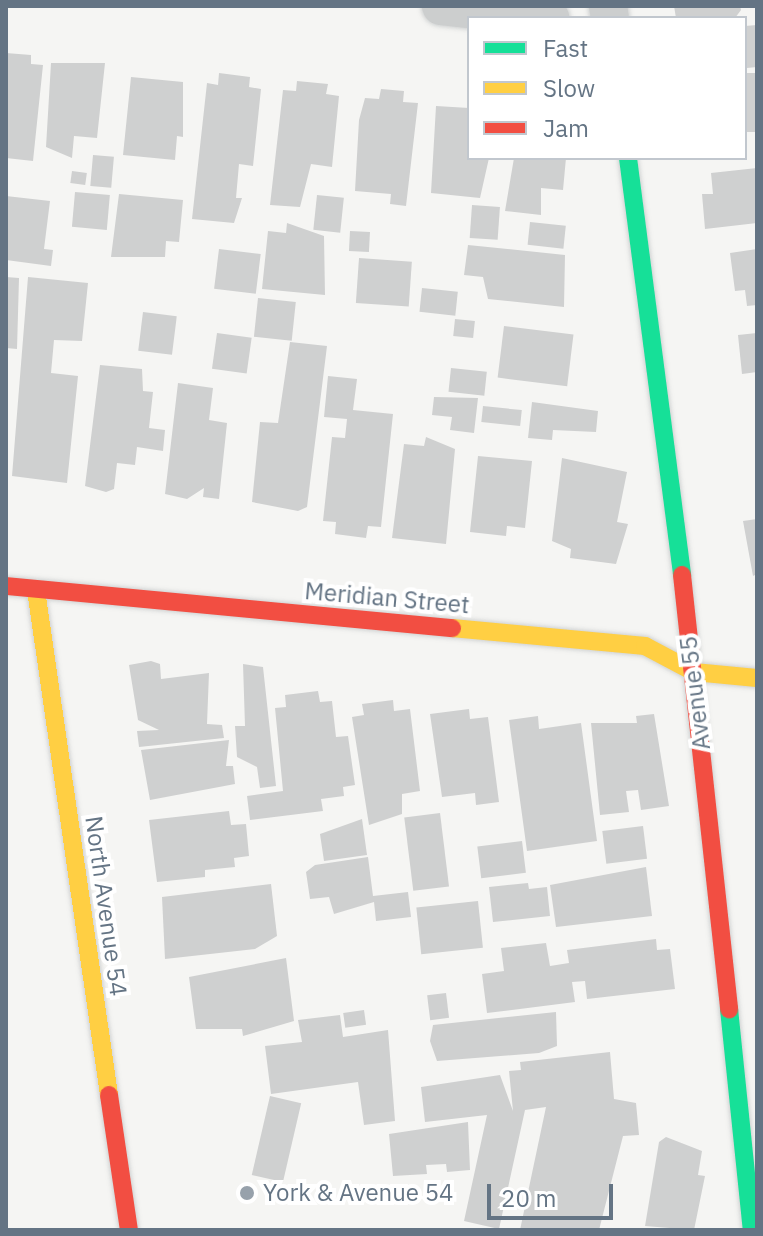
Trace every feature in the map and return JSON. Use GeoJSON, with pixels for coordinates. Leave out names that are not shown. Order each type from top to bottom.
{"type":"FeatureCollection","features":[{"type":"Feature","properties":{"kind":"street"},"geometry":{"type":"LineString","coordinates":[[441,6],[532,16]]}},
{"type":"Feature","properties":{"kind":"street","name":"Avenue 55"},"geometry":{"type":"LineString","coordinates":[[628,160],[694,672],[752,1230]]}},
{"type":"Feature","properties":{"kind":"street","name":"Meridian Street"},"geometry":{"type":"LineString","coordinates":[[6,586],[645,646],[694,672],[757,678]]}},
{"type":"Feature","properties":{"kind":"street","name":"North Avenue 54"},"geometry":{"type":"LineString","coordinates":[[36,590],[129,1230]]}},
{"type":"Feature","properties":{"kind":"building"},"geometry":{"type":"Polygon","coordinates":[[[674,6],[740,6],[741,10],[736,16],[676,16],[674,6]]]}},
{"type":"Feature","properties":{"kind":"building"},"geometry":{"type":"Polygon","coordinates":[[[757,25],[757,67],[747,68],[747,26],[757,25]]]}},
{"type":"Feature","properties":{"kind":"building"},"geometry":{"type":"Polygon","coordinates":[[[6,53],[31,55],[31,64],[43,65],[33,161],[6,158],[6,53]]]}},
{"type":"Feature","properties":{"kind":"building"},"geometry":{"type":"Polygon","coordinates":[[[51,63],[105,63],[97,138],[74,136],[72,158],[46,147],[51,63]]]}},
{"type":"Feature","properties":{"kind":"building"},"geometry":{"type":"Polygon","coordinates":[[[219,73],[250,77],[249,87],[261,89],[253,166],[239,164],[236,198],[242,198],[234,223],[192,219],[207,83],[218,85],[219,73]]]}},
{"type":"Feature","properties":{"kind":"building"},"geometry":{"type":"Polygon","coordinates":[[[747,73],[757,73],[757,132],[747,132],[747,73]]]}},
{"type":"Feature","properties":{"kind":"building"},"geometry":{"type":"Polygon","coordinates":[[[131,77],[183,82],[183,137],[177,136],[175,160],[123,155],[131,77]]]}},
{"type":"Feature","properties":{"kind":"building"},"geometry":{"type":"Polygon","coordinates":[[[297,81],[328,84],[326,94],[339,96],[332,167],[311,164],[300,207],[270,205],[283,90],[296,91],[297,81]]]}},
{"type":"Feature","properties":{"kind":"building"},"geometry":{"type":"Polygon","coordinates":[[[381,89],[404,91],[403,102],[418,103],[406,206],[390,204],[391,194],[355,191],[359,120],[365,98],[379,99],[381,89]]]}},
{"type":"Feature","properties":{"kind":"building"},"geometry":{"type":"Polygon","coordinates":[[[436,106],[467,108],[467,160],[489,160],[480,198],[431,193],[436,106]]]}},
{"type":"Feature","properties":{"kind":"building"},"geometry":{"type":"Polygon","coordinates":[[[93,155],[114,157],[111,188],[90,186],[93,155]]]}},
{"type":"Feature","properties":{"kind":"building"},"geometry":{"type":"Polygon","coordinates":[[[514,160],[566,160],[563,190],[541,188],[541,215],[505,211],[514,160]]]}},
{"type":"Feature","properties":{"kind":"building"},"geometry":{"type":"Polygon","coordinates":[[[757,168],[757,223],[705,229],[702,194],[713,194],[711,173],[757,168]]]}},
{"type":"Feature","properties":{"kind":"building"},"geometry":{"type":"Polygon","coordinates":[[[72,171],[87,173],[85,185],[70,183],[72,171]]]}},
{"type":"Feature","properties":{"kind":"building"},"geometry":{"type":"Polygon","coordinates":[[[75,192],[110,195],[107,230],[72,227],[75,192]]]}},
{"type":"Feature","properties":{"kind":"building"},"geometry":{"type":"Polygon","coordinates":[[[119,194],[183,200],[179,242],[166,241],[165,257],[111,257],[119,194]]]}},
{"type":"Feature","properties":{"kind":"building"},"geometry":{"type":"Polygon","coordinates":[[[317,195],[344,198],[340,233],[313,230],[317,195]]]}},
{"type":"Feature","properties":{"kind":"building"},"geometry":{"type":"Polygon","coordinates":[[[6,196],[50,201],[44,249],[53,250],[51,266],[6,260],[6,196]]]}},
{"type":"Feature","properties":{"kind":"building"},"geometry":{"type":"Polygon","coordinates":[[[472,205],[500,207],[498,240],[470,238],[472,205]]]}},
{"type":"Feature","properties":{"kind":"building"},"geometry":{"type":"Polygon","coordinates":[[[530,222],[566,226],[563,249],[528,245],[530,222]]]}},
{"type":"Feature","properties":{"kind":"building"},"geometry":{"type":"Polygon","coordinates":[[[287,223],[324,236],[325,295],[262,289],[268,231],[286,233],[287,223]]]}},
{"type":"Feature","properties":{"kind":"building"},"geometry":{"type":"Polygon","coordinates":[[[350,231],[370,232],[369,252],[349,251],[350,231]]]}},
{"type":"Feature","properties":{"kind":"building"},"geometry":{"type":"Polygon","coordinates":[[[468,245],[565,255],[564,307],[488,299],[483,277],[464,275],[468,245]]]}},
{"type":"Feature","properties":{"kind":"building"},"geometry":{"type":"Polygon","coordinates":[[[219,249],[261,254],[256,294],[214,289],[219,249]]]}},
{"type":"Feature","properties":{"kind":"building"},"geometry":{"type":"Polygon","coordinates":[[[757,249],[757,305],[747,306],[745,290],[735,291],[730,253],[757,249]]]}},
{"type":"Feature","properties":{"kind":"building"},"geometry":{"type":"Polygon","coordinates":[[[359,258],[412,262],[409,307],[356,303],[359,258]]]}},
{"type":"Feature","properties":{"kind":"building"},"geometry":{"type":"Polygon","coordinates":[[[6,277],[19,278],[17,349],[6,348],[6,277]]]}},
{"type":"Feature","properties":{"kind":"building"},"geometry":{"type":"Polygon","coordinates":[[[28,277],[88,283],[82,341],[54,340],[51,373],[78,376],[67,483],[12,476],[28,277]]]}},
{"type":"Feature","properties":{"kind":"building"},"geometry":{"type":"Polygon","coordinates":[[[422,288],[458,292],[455,316],[419,312],[422,288]]]}},
{"type":"Feature","properties":{"kind":"building"},"geometry":{"type":"Polygon","coordinates":[[[258,298],[296,302],[292,341],[254,337],[258,298]]]}},
{"type":"Feature","properties":{"kind":"building"},"geometry":{"type":"Polygon","coordinates":[[[143,312],[177,316],[172,355],[138,351],[143,312]]]}},
{"type":"Feature","properties":{"kind":"building"},"geometry":{"type":"Polygon","coordinates":[[[455,319],[475,321],[473,338],[453,336],[455,319]]]}},
{"type":"Feature","properties":{"kind":"building"},"geometry":{"type":"Polygon","coordinates":[[[504,326],[573,335],[567,386],[498,378],[504,326]]]}},
{"type":"Feature","properties":{"kind":"building"},"geometry":{"type":"Polygon","coordinates":[[[217,333],[252,338],[247,374],[212,369],[217,333]]]}},
{"type":"Feature","properties":{"kind":"building"},"geometry":{"type":"Polygon","coordinates":[[[757,333],[757,372],[742,374],[738,335],[757,333]]]}},
{"type":"Feature","properties":{"kind":"building"},"geometry":{"type":"Polygon","coordinates":[[[290,342],[327,346],[307,507],[298,511],[252,502],[260,422],[278,423],[290,342]]]}},
{"type":"Feature","properties":{"kind":"building"},"geometry":{"type":"Polygon","coordinates":[[[100,365],[142,369],[143,391],[153,392],[149,428],[165,430],[163,451],[137,447],[135,465],[117,463],[114,489],[106,492],[85,486],[100,365]]]}},
{"type":"Feature","properties":{"kind":"building"},"geometry":{"type":"Polygon","coordinates":[[[451,368],[487,372],[484,396],[448,392],[451,368]]]}},
{"type":"Feature","properties":{"kind":"building"},"geometry":{"type":"Polygon","coordinates":[[[328,376],[357,379],[353,410],[393,414],[381,527],[368,526],[366,538],[335,534],[336,522],[323,521],[332,437],[345,438],[347,419],[324,417],[328,376]]]}},
{"type":"Feature","properties":{"kind":"building"},"geometry":{"type":"Polygon","coordinates":[[[178,383],[213,388],[209,420],[227,423],[219,499],[203,497],[204,488],[187,499],[165,494],[178,383]]]}},
{"type":"Feature","properties":{"kind":"building"},"geometry":{"type":"Polygon","coordinates":[[[434,397],[478,398],[474,433],[450,430],[452,417],[432,415],[434,397]]]}},
{"type":"Feature","properties":{"kind":"building"},"geometry":{"type":"Polygon","coordinates":[[[532,402],[598,411],[596,432],[553,430],[552,440],[528,438],[532,402]]]}},
{"type":"Feature","properties":{"kind":"building"},"geometry":{"type":"Polygon","coordinates":[[[483,406],[522,410],[520,426],[481,422],[483,406]]]}},
{"type":"Feature","properties":{"kind":"building"},"geometry":{"type":"Polygon","coordinates":[[[426,437],[455,449],[446,544],[392,538],[404,444],[424,446],[426,437]]]}},
{"type":"Feature","properties":{"kind":"building"},"geometry":{"type":"Polygon","coordinates":[[[478,456],[532,461],[525,528],[507,526],[506,536],[470,532],[478,456]]]}},
{"type":"Feature","properties":{"kind":"building"},"geometry":{"type":"Polygon","coordinates":[[[562,458],[627,472],[617,522],[628,524],[616,564],[570,558],[571,549],[552,541],[562,458]]]}},
{"type":"Feature","properties":{"kind":"building"},"geometry":{"type":"Polygon","coordinates":[[[757,519],[757,574],[753,576],[743,521],[757,519]]]}},
{"type":"Feature","properties":{"kind":"building"},"geometry":{"type":"Polygon","coordinates":[[[151,661],[160,664],[161,679],[209,673],[207,724],[222,725],[224,738],[139,747],[137,731],[159,730],[138,720],[129,665],[151,661]]]}},
{"type":"Feature","properties":{"kind":"building"},"geometry":{"type":"Polygon","coordinates":[[[243,664],[263,667],[276,786],[260,788],[257,767],[237,757],[235,726],[245,726],[243,664]]]}},
{"type":"Feature","properties":{"kind":"building"},"geometry":{"type":"Polygon","coordinates":[[[318,691],[320,702],[332,701],[336,737],[348,736],[355,785],[343,787],[344,796],[321,799],[323,811],[250,820],[247,796],[283,791],[275,708],[286,707],[285,695],[318,691]]]}},
{"type":"Feature","properties":{"kind":"building"},"geometry":{"type":"Polygon","coordinates":[[[393,700],[394,711],[410,709],[420,791],[402,794],[402,814],[369,825],[352,717],[364,715],[362,704],[393,700]]]}},
{"type":"Feature","properties":{"kind":"building"},"geometry":{"type":"Polygon","coordinates":[[[469,709],[470,719],[488,717],[499,802],[476,805],[475,793],[442,797],[430,714],[469,709]]]}},
{"type":"Feature","properties":{"kind":"building"},"geometry":{"type":"Polygon","coordinates":[[[654,714],[669,806],[641,810],[638,790],[626,791],[629,812],[600,815],[591,723],[637,723],[636,716],[654,714]]]}},
{"type":"Feature","properties":{"kind":"building"},"geometry":{"type":"Polygon","coordinates":[[[538,716],[539,729],[581,723],[597,841],[527,851],[509,720],[538,716]]]}},
{"type":"Feature","properties":{"kind":"building"},"geometry":{"type":"Polygon","coordinates":[[[229,740],[226,766],[233,766],[235,784],[150,800],[141,750],[229,740]]]}},
{"type":"Feature","properties":{"kind":"building"},"geometry":{"type":"Polygon","coordinates":[[[229,811],[231,825],[246,824],[249,856],[234,858],[235,867],[205,870],[205,877],[157,882],[149,820],[229,811]]]}},
{"type":"Feature","properties":{"kind":"building"},"geometry":{"type":"Polygon","coordinates":[[[440,813],[449,886],[413,891],[404,817],[440,813]]]}},
{"type":"Feature","properties":{"kind":"building"},"geometry":{"type":"Polygon","coordinates":[[[362,819],[367,855],[324,861],[320,834],[362,819]]]}},
{"type":"Feature","properties":{"kind":"building"},"geometry":{"type":"Polygon","coordinates":[[[643,826],[647,859],[606,864],[602,831],[643,826]]]}},
{"type":"Feature","properties":{"kind":"building"},"geometry":{"type":"Polygon","coordinates":[[[522,841],[526,873],[481,878],[477,846],[522,841]]]}},
{"type":"Feature","properties":{"kind":"building"},"geometry":{"type":"Polygon","coordinates":[[[368,857],[373,896],[408,892],[411,917],[376,921],[374,902],[334,914],[329,897],[310,899],[306,872],[315,865],[368,857]]]}},
{"type":"Feature","properties":{"kind":"building"},"geometry":{"type":"Polygon","coordinates":[[[646,867],[652,916],[556,927],[550,885],[646,867]]]}},
{"type":"Feature","properties":{"kind":"building"},"geometry":{"type":"Polygon","coordinates":[[[528,883],[529,889],[547,887],[550,916],[493,922],[489,887],[528,883]]]}},
{"type":"Feature","properties":{"kind":"building"},"geometry":{"type":"Polygon","coordinates":[[[271,884],[277,936],[255,949],[165,959],[162,897],[271,884]]]}},
{"type":"Feature","properties":{"kind":"building"},"geometry":{"type":"Polygon","coordinates":[[[478,901],[483,948],[421,954],[416,907],[478,901]]]}},
{"type":"Feature","properties":{"kind":"building"},"geometry":{"type":"Polygon","coordinates":[[[656,939],[657,950],[670,949],[675,989],[587,999],[585,981],[572,982],[575,1002],[487,1013],[482,974],[504,971],[501,948],[546,943],[550,966],[569,963],[567,950],[656,939]]]}},
{"type":"Feature","properties":{"kind":"building"},"geometry":{"type":"Polygon","coordinates":[[[286,958],[294,1021],[243,1036],[242,1029],[196,1029],[189,977],[286,958]]]}},
{"type":"Feature","properties":{"kind":"building"},"geometry":{"type":"Polygon","coordinates":[[[446,993],[449,1018],[430,1020],[427,995],[446,993]]]}},
{"type":"Feature","properties":{"kind":"building"},"geometry":{"type":"Polygon","coordinates":[[[364,1010],[366,1025],[345,1028],[343,1013],[364,1010]]]}},
{"type":"Feature","properties":{"kind":"building"},"geometry":{"type":"Polygon","coordinates":[[[556,1012],[557,1046],[539,1053],[437,1061],[430,1041],[433,1025],[556,1012]]]}},
{"type":"Feature","properties":{"kind":"building"},"geometry":{"type":"Polygon","coordinates":[[[340,1015],[343,1037],[388,1030],[395,1121],[364,1125],[358,1082],[271,1094],[265,1046],[302,1042],[298,1020],[340,1015]]]}},
{"type":"Feature","properties":{"kind":"building"},"geometry":{"type":"Polygon","coordinates":[[[610,1052],[614,1099],[636,1103],[639,1135],[623,1136],[599,1230],[520,1230],[546,1107],[525,1110],[499,1229],[464,1221],[487,1115],[425,1122],[421,1087],[500,1075],[513,1111],[509,1071],[521,1070],[520,1062],[610,1052]]]}},
{"type":"Feature","properties":{"kind":"building"},"geometry":{"type":"Polygon","coordinates":[[[270,1096],[301,1103],[283,1182],[252,1175],[270,1096]]]}},
{"type":"Feature","properties":{"kind":"building"},"geometry":{"type":"Polygon","coordinates":[[[468,1122],[470,1170],[447,1172],[446,1164],[426,1165],[427,1174],[393,1176],[389,1134],[468,1122]]]}},
{"type":"Feature","properties":{"kind":"building"},"geometry":{"type":"Polygon","coordinates":[[[666,1137],[702,1151],[698,1175],[705,1176],[694,1230],[645,1226],[659,1142],[666,1137]]]}},
{"type":"Feature","properties":{"kind":"traffic: fast"},"geometry":{"type":"LineString","coordinates":[[628,160],[682,575]]}},
{"type":"Feature","properties":{"kind":"traffic: fast"},"geometry":{"type":"LineString","coordinates":[[729,1009],[752,1230]]}},
{"type":"Feature","properties":{"kind":"traffic: slow"},"geometry":{"type":"LineString","coordinates":[[36,590],[109,1095]]}},
{"type":"Feature","properties":{"kind":"traffic: slow"},"geometry":{"type":"LineString","coordinates":[[452,628],[645,646],[694,672],[757,678]]}},
{"type":"Feature","properties":{"kind":"traffic: jam"},"geometry":{"type":"LineString","coordinates":[[682,575],[729,1009]]}},
{"type":"Feature","properties":{"kind":"traffic: jam"},"geometry":{"type":"LineString","coordinates":[[6,586],[452,628]]}},
{"type":"Feature","properties":{"kind":"traffic: jam"},"geometry":{"type":"LineString","coordinates":[[109,1095],[129,1230]]}},
{"type":"Feature","properties":{"kind":"place","name":"York & Avenue 54"},"geometry":{"type":"Point","coordinates":[247,1193]}}]}
